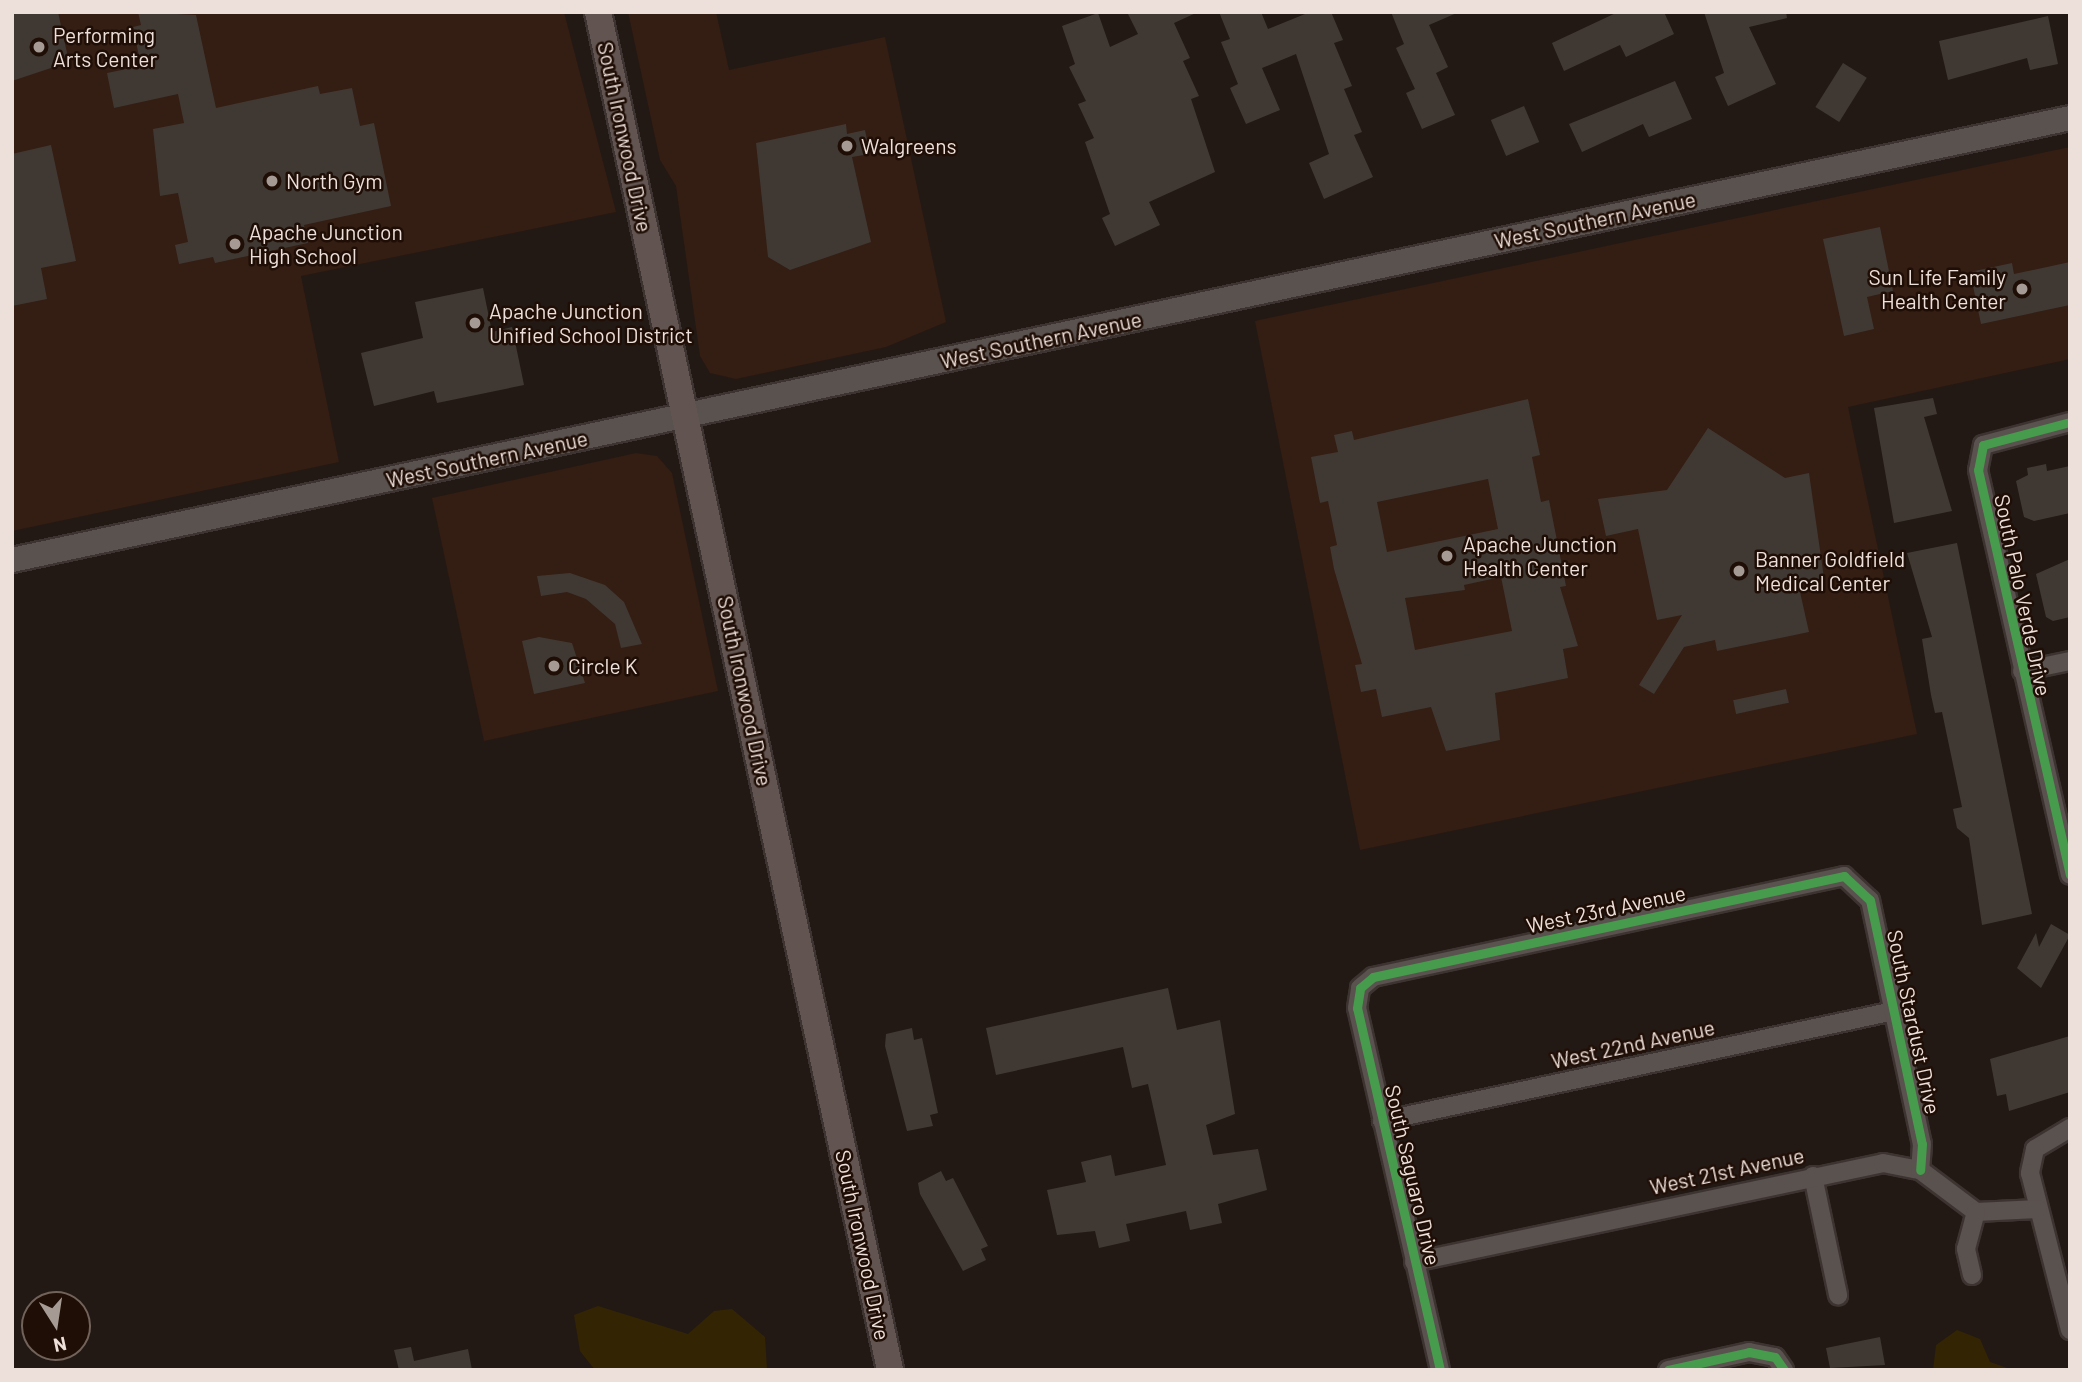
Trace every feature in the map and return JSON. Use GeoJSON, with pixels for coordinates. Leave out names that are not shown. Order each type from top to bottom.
{"type":"FeatureCollection","features":[{"type":"Feature","properties":{"kind":"main road","name":"South Ironwood Drive"},"geometry":{"type":"LineString","coordinates":[[598,12],[890,1370]]}},
{"type":"Feature","properties":{"kind":"main road","name":"West Southern Avenue"},"geometry":{"type":"LineString","coordinates":[[12,560],[2070,118]]}},
{"type":"Feature","properties":{"kind":"street","name":"South Palo Verde Drive"},"geometry":{"type":"LineString","coordinates":[[2070,422],[1983,445],[1978,470],[2070,875]]}},
{"type":"Feature","properties":{"kind":"street"},"geometry":{"type":"LineString","coordinates":[[2022,671],[2070,661]]}},
{"type":"Feature","properties":{"kind":"street","name":"West 23rd Avenue"},"geometry":{"type":"LineString","coordinates":[[1360,988],[1373,977],[1844,876],[1861,885]]}},
{"type":"Feature","properties":{"kind":"street","name":"South Stardust Drive"},"geometry":{"type":"LineString","coordinates":[[1861,885],[1870,900],[1922,1144],[1920,1170]]}},
{"type":"Feature","properties":{"kind":"street","name":"South Saguaro Drive"},"geometry":{"type":"LineString","coordinates":[[1360,988],[1357,1008],[1440,1370]]}},
{"type":"Feature","properties":{"kind":"street","name":"West 22nd Avenue"},"geometry":{"type":"LineString","coordinates":[[1382,1121],[1894,1011]]}},
{"type":"Feature","properties":{"kind":"street"},"geometry":{"type":"LineString","coordinates":[[2070,1128],[2035,1149],[2031,1172],[2070,1330]]}},
{"type":"Feature","properties":{"kind":"street","name":"West 21st Avenue"},"geometry":{"type":"LineString","coordinates":[[1414,1262],[1883,1163],[1920,1170],[1976,1212]]}},
{"type":"Feature","properties":{"kind":"street"},"geometry":{"type":"LineString","coordinates":[[1813,1176],[1838,1295]]}},
{"type":"Feature","properties":{"kind":"street"},"geometry":{"type":"LineString","coordinates":[[1972,1275],[1966,1249],[1976,1212],[2038,1209]]}},
{"type":"Feature","properties":{"kind":"street"},"geometry":{"type":"LineString","coordinates":[[1668,1370],[1749,1352],[1780,1363]]}},
{"type":"Feature","properties":{"kind":"shaded area","name":"Apache Junction High School"},"geometry":{"type":"Polygon","coordinates":[[[12,12],[564,12],[616,212],[301,276],[339,462],[12,531],[12,12]]]}},
{"type":"Feature","properties":{"kind":"shaded area"},"geometry":{"type":"Polygon","coordinates":[[[628,12],[716,12],[729,70],[885,37],[946,322],[886,347],[736,379],[710,373],[700,356],[676,186],[660,160],[628,12]]]}},
{"type":"Feature","properties":{"kind":"shaded area"},"geometry":{"type":"Polygon","coordinates":[[[2070,147],[2070,359],[1848,407],[1917,734],[1360,850],[1255,321],[2070,147]]]}},
{"type":"Feature","properties":{"kind":"shaded area"},"geometry":{"type":"Polygon","coordinates":[[[636,453],[657,456],[672,473],[718,691],[484,741],[432,498],[636,453]]]}},
{"type":"Feature","properties":{"kind":"shaded area"},"geometry":{"type":"Polygon","coordinates":[[[598,1306],[688,1334],[714,1311],[732,1309],[765,1337],[767,1370],[595,1370],[580,1351],[574,1315],[598,1306]]]}},
{"type":"Feature","properties":{"kind":"shaded area"},"geometry":{"type":"Polygon","coordinates":[[[1957,1330],[1980,1339],[1990,1362],[2013,1370],[1933,1370],[1936,1345],[1957,1330]]]}},
{"type":"Feature","properties":{"kind":"building","name":"Performing Arts Center"},"geometry":{"type":"Polygon","coordinates":[[[12,12],[58,12],[69,62],[12,81],[12,12]]]}},
{"type":"Feature","properties":{"kind":"building","name":"North Gym"},"geometry":{"type":"Polygon","coordinates":[[[138,12],[196,15],[216,108],[318,86],[320,94],[352,88],[360,126],[374,123],[391,206],[304,225],[308,243],[215,263],[213,257],[179,264],[175,245],[188,242],[178,193],[160,196],[153,129],[184,123],[178,94],[114,108],[107,73],[141,66],[133,27],[141,25],[138,12]]]}},
{"type":"Feature","properties":{"kind":"building"},"geometry":{"type":"Polygon","coordinates":[[[1127,12],[1198,12],[1174,23],[1190,58],[1183,61],[1199,96],[1191,99],[1215,172],[1149,202],[1160,225],[1115,246],[1102,218],[1110,214],[1085,142],[1094,138],[1078,104],[1086,101],[1069,67],[1075,64],[1062,26],[1098,13],[1110,47],[1138,34],[1127,12]]]}},
{"type":"Feature","properties":{"kind":"building"},"geometry":{"type":"Polygon","coordinates":[[[1219,12],[1261,12],[1268,29],[1310,12],[1331,12],[1343,40],[1334,43],[1352,86],[1344,89],[1362,132],[1354,135],[1373,177],[1324,199],[1309,163],[1329,154],[1296,54],[1262,68],[1280,110],[1246,124],[1230,88],[1238,84],[1221,42],[1230,39],[1219,12]]]}},
{"type":"Feature","properties":{"kind":"building"},"geometry":{"type":"Polygon","coordinates":[[[1391,12],[1459,12],[1429,25],[1448,67],[1436,73],[1455,115],[1422,129],[1406,93],[1415,89],[1396,48],[1404,44],[1391,12]]]}},
{"type":"Feature","properties":{"kind":"building"},"geometry":{"type":"Polygon","coordinates":[[[1618,12],[1664,12],[1674,34],[1626,57],[1620,45],[1564,71],[1552,43],[1618,12]]]}},
{"type":"Feature","properties":{"kind":"building"},"geometry":{"type":"Polygon","coordinates":[[[1704,12],[1786,12],[1787,18],[1749,27],[1776,84],[1728,106],[1715,77],[1724,73],[1704,12]]]}},
{"type":"Feature","properties":{"kind":"building"},"geometry":{"type":"Polygon","coordinates":[[[2048,16],[2058,64],[2030,70],[2027,58],[1948,80],[1939,41],[2048,16]]]}},
{"type":"Feature","properties":{"kind":"building"},"geometry":{"type":"Polygon","coordinates":[[[1843,63],[1867,78],[1839,122],[1815,107],[1843,63]]]}},
{"type":"Feature","properties":{"kind":"building"},"geometry":{"type":"Polygon","coordinates":[[[1675,81],[1692,119],[1649,137],[1643,124],[1582,152],[1569,124],[1675,81]]]}},
{"type":"Feature","properties":{"kind":"building"},"geometry":{"type":"Polygon","coordinates":[[[1524,106],[1539,142],[1506,156],[1491,120],[1524,106]]]}},
{"type":"Feature","properties":{"kind":"building","name":"Walgreens"},"geometry":{"type":"Polygon","coordinates":[[[846,124],[847,134],[865,130],[870,154],[852,157],[871,242],[790,270],[768,257],[756,143],[846,124]]]}},
{"type":"Feature","properties":{"kind":"building"},"geometry":{"type":"Polygon","coordinates":[[[51,145],[76,261],[41,268],[47,299],[12,306],[12,154],[51,145]]]}},
{"type":"Feature","properties":{"kind":"building"},"geometry":{"type":"Polygon","coordinates":[[[1880,227],[1893,291],[1867,297],[1874,329],[1844,336],[1823,239],[1880,227]]]}},
{"type":"Feature","properties":{"kind":"building","name":"Sun Life Family Health Center"},"geometry":{"type":"Polygon","coordinates":[[[2070,262],[2070,305],[1981,324],[1970,272],[2012,263],[2014,274],[2070,262]]]}},
{"type":"Feature","properties":{"kind":"building"},"geometry":{"type":"Polygon","coordinates":[[[483,288],[492,332],[512,327],[524,385],[437,403],[434,391],[374,406],[361,353],[423,338],[415,302],[483,288]]]}},
{"type":"Feature","properties":{"kind":"building"},"geometry":{"type":"Polygon","coordinates":[[[1933,398],[1937,414],[1924,417],[1952,511],[1894,523],[1874,408],[1933,398]]]}},
{"type":"Feature","properties":{"kind":"building"},"geometry":{"type":"Polygon","coordinates":[[[1528,399],[1540,455],[1532,457],[1541,502],[1549,500],[1566,586],[1560,587],[1578,646],[1563,649],[1568,678],[1495,693],[1500,740],[1446,751],[1431,707],[1382,717],[1376,689],[1361,692],[1355,665],[1362,664],[1330,547],[1337,545],[1328,501],[1320,503],[1311,457],[1338,452],[1334,435],[1352,431],[1354,440],[1528,399]],[[1488,479],[1377,502],[1387,552],[1498,529],[1488,479]],[[1501,577],[1464,585],[1465,590],[1405,598],[1415,650],[1512,631],[1501,577]]]}},
{"type":"Feature","properties":{"kind":"building"},"geometry":{"type":"Polygon","coordinates":[[[1708,428],[1785,478],[1809,473],[1824,578],[1798,583],[1809,632],[1717,651],[1715,640],[1684,647],[1654,694],[1639,685],[1682,615],[1657,620],[1638,529],[1606,536],[1598,499],[1667,490],[1708,428]]]}},
{"type":"Feature","properties":{"kind":"building"},"geometry":{"type":"Polygon","coordinates":[[[2046,464],[2047,471],[2070,466],[2070,513],[2034,521],[2024,517],[2016,481],[2028,475],[2027,468],[2046,464]]]}},
{"type":"Feature","properties":{"kind":"building"},"geometry":{"type":"Polygon","coordinates":[[[1957,543],[2032,914],[1982,925],[1969,838],[1957,828],[1953,809],[1962,807],[1942,712],[1935,713],[1931,695],[1922,639],[1932,637],[1907,553],[1957,543]]]}},
{"type":"Feature","properties":{"kind":"building"},"geometry":{"type":"Polygon","coordinates":[[[2070,559],[2070,617],[2053,621],[2046,617],[2036,574],[2070,559]]]}},
{"type":"Feature","properties":{"kind":"building","name":"Circle K"},"geometry":{"type":"Polygon","coordinates":[[[570,573],[605,585],[624,602],[642,644],[621,648],[615,624],[586,599],[567,592],[541,596],[537,576],[570,573]]]}},
{"type":"Feature","properties":{"kind":"building","name":"Circle K"},"geometry":{"type":"Polygon","coordinates":[[[539,637],[572,643],[585,683],[534,694],[522,641],[539,637]]]}},
{"type":"Feature","properties":{"kind":"building"},"geometry":{"type":"Polygon","coordinates":[[[1786,689],[1789,703],[1736,714],[1733,700],[1786,689]]]}},
{"type":"Feature","properties":{"kind":"building"},"geometry":{"type":"Polygon","coordinates":[[[2051,924],[2070,935],[2041,988],[2017,968],[2036,933],[2039,947],[2051,924]]]}},
{"type":"Feature","properties":{"kind":"building"},"geometry":{"type":"Polygon","coordinates":[[[1168,988],[1177,1030],[1220,1020],[1235,1114],[1206,1125],[1213,1155],[1258,1149],[1267,1190],[1218,1204],[1222,1223],[1190,1230],[1186,1211],[1126,1224],[1130,1241],[1099,1248],[1095,1231],[1057,1235],[1047,1190],[1086,1182],[1081,1162],[1111,1155],[1115,1176],[1166,1165],[1148,1084],[1132,1088],[1123,1047],[996,1075],[986,1028],[1168,988]]]}},
{"type":"Feature","properties":{"kind":"building"},"geometry":{"type":"Polygon","coordinates":[[[912,1028],[914,1040],[922,1038],[938,1113],[930,1115],[933,1126],[907,1131],[885,1046],[886,1034],[912,1028]]]}},
{"type":"Feature","properties":{"kind":"building"},"geometry":{"type":"Polygon","coordinates":[[[2070,1036],[2070,1092],[2009,1111],[2006,1094],[1997,1096],[1990,1059],[2070,1036]]]}},
{"type":"Feature","properties":{"kind":"building"},"geometry":{"type":"Polygon","coordinates":[[[941,1171],[946,1181],[953,1178],[988,1246],[981,1249],[986,1260],[963,1271],[920,1194],[918,1183],[941,1171]]]}},
{"type":"Feature","properties":{"kind":"building"},"geometry":{"type":"Polygon","coordinates":[[[1880,1337],[1885,1365],[1830,1368],[1826,1348],[1880,1337]]]}},
{"type":"Feature","properties":{"kind":"building"},"geometry":{"type":"Polygon","coordinates":[[[411,1347],[414,1361],[468,1349],[472,1370],[399,1370],[394,1350],[411,1347]]]}},
{"type":"Feature","properties":{"kind":"cycle path"},"geometry":{"type":"LineString","coordinates":[[2070,422],[1983,445],[1978,470],[2070,875]]}},
{"type":"Feature","properties":{"kind":"cycle path"},"geometry":{"type":"LineString","coordinates":[[1440,1370],[1357,1008],[1360,988],[1373,977],[1844,876],[1870,900],[1922,1144],[1920,1170]]}},
{"type":"Feature","properties":{"kind":"cycle path"},"geometry":{"type":"LineString","coordinates":[[1668,1370],[1749,1352],[1775,1357],[1784,1370]]}},
{"type":"Feature","properties":{"kind":"place","name":"Performing Arts Center"},"geometry":{"type":"Point","coordinates":[39,47]}},
{"type":"Feature","properties":{"kind":"place","name":"Walgreens"},"geometry":{"type":"Point","coordinates":[847,146]}},
{"type":"Feature","properties":{"kind":"place","name":"North Gym"},"geometry":{"type":"Point","coordinates":[272,181]}},
{"type":"Feature","properties":{"kind":"place","name":"Apache Junction High School"},"geometry":{"type":"Point","coordinates":[235,244]}},
{"type":"Feature","properties":{"kind":"place","name":"Sun Life Family Health Center"},"geometry":{"type":"Point","coordinates":[2022,289]}},
{"type":"Feature","properties":{"kind":"place","name":"Apache Junction Unified School District"},"geometry":{"type":"Point","coordinates":[475,323]}},
{"type":"Feature","properties":{"kind":"place","name":"Apache Junction Health Center"},"geometry":{"type":"Point","coordinates":[1447,556]}},
{"type":"Feature","properties":{"kind":"place","name":"Banner Goldfield Medical Center"},"geometry":{"type":"Point","coordinates":[1739,571]}},
{"type":"Feature","properties":{"kind":"place","name":"Circle K"},"geometry":{"type":"Point","coordinates":[554,666]}}]}
